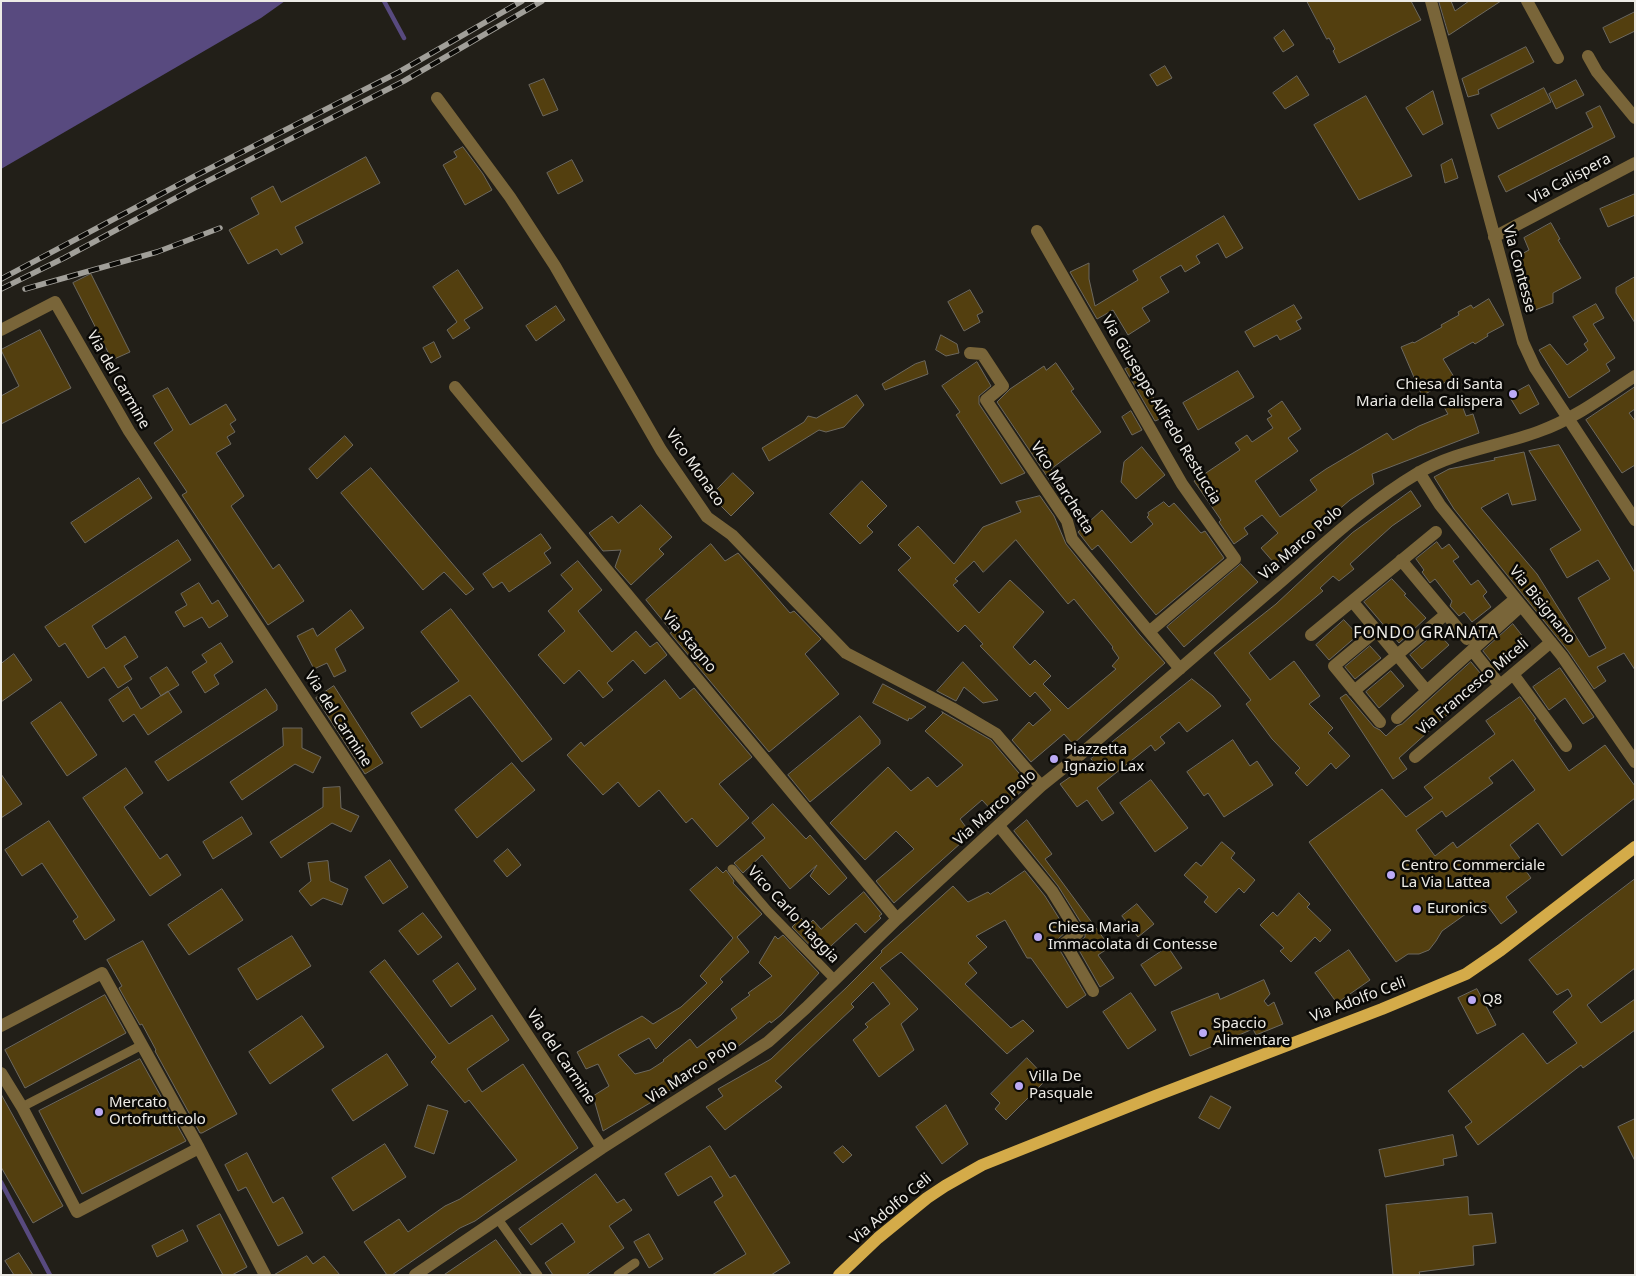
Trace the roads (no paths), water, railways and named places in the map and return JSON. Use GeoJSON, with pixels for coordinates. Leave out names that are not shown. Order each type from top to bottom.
{"type":"FeatureCollection","features":[{"type":"Feature","properties":{"kind":"main road","name":"Via Adolfo Celi"},"geometry":{"type":"LineString","coordinates":[[839,1275],[884,1233],[927,1198],[982,1166],[1382,1009],[1466,974],[1501,950],[1635,847]]}},
{"type":"Feature","properties":{"kind":"street","name":"Via Contesse"},"geometry":{"type":"LineString","coordinates":[[1431,1],[1523,342],[1535,368],[1635,520]]}},
{"type":"Feature","properties":{"kind":"street"},"geometry":{"type":"LineString","coordinates":[[1527,1],[1558,58]]}},
{"type":"Feature","properties":{"kind":"street"},"geometry":{"type":"LineString","coordinates":[[1588,56],[1597,72],[1635,118]]}},
{"type":"Feature","properties":{"kind":"street","name":"Vico Monaco"},"geometry":{"type":"LineString","coordinates":[[437,98],[510,197],[555,266],[661,450],[707,517],[732,535],[846,653],[952,708],[996,734],[1041,786]]}},
{"type":"Feature","properties":{"kind":"street","name":"Via Calispera"},"geometry":{"type":"LineString","coordinates":[[1494,237],[1635,163]]}},
{"type":"Feature","properties":{"kind":"street","name":"Via Giuseppe Alfredo Restuccia"},"geometry":{"type":"LineString","coordinates":[[1037,231],[1182,484],[1235,559],[1150,631]]}},
{"type":"Feature","properties":{"kind":"street","name":"Via del Carmine"},"geometry":{"type":"LineString","coordinates":[[1,330],[55,302],[129,432],[602,1148]]}},
{"type":"Feature","properties":{"kind":"street","name":"Vico Marchetta"},"geometry":{"type":"LineString","coordinates":[[970,353],[982,354],[1003,386],[986,400],[1067,521],[1072,539],[1180,669]]}},
{"type":"Feature","properties":{"kind":"street","name":"Via Marco Polo"},"geometry":{"type":"LineString","coordinates":[[415,1275],[602,1148],[768,1042],[1041,786],[1367,508],[1420,472],[1441,462],[1539,432],[1569,418],[1635,376]]}},
{"type":"Feature","properties":{"kind":"street","name":"Via Stagno"},"geometry":{"type":"LineString","coordinates":[[455,387],[897,919]]}},
{"type":"Feature","properties":{"kind":"street","name":"Via Bisignano"},"geometry":{"type":"LineString","coordinates":[[1420,472],[1440,505],[1562,656],[1635,762]]}},
{"type":"Feature","properties":{"kind":"street"},"geometry":{"type":"LineString","coordinates":[[1311,635],[1436,532]]}},
{"type":"Feature","properties":{"kind":"street"},"geometry":{"type":"LineString","coordinates":[[1401,560],[1446,614],[1500,685]]}},
{"type":"Feature","properties":{"kind":"street"},"geometry":{"type":"LineString","coordinates":[[1352,602],[1427,691]]}},
{"type":"Feature","properties":{"kind":"street"},"geometry":{"type":"LineString","coordinates":[[1396,718],[1427,691],[1469,645],[1518,603]]}},
{"type":"Feature","properties":{"kind":"street"},"geometry":{"type":"LineString","coordinates":[[1354,691],[1446,614]]}},
{"type":"Feature","properties":{"kind":"street"},"geometry":{"type":"LineString","coordinates":[[1376,631],[1334,666],[1380,722]]}},
{"type":"Feature","properties":{"kind":"street","name":"Via Francesco Miceli"},"geometry":{"type":"LineString","coordinates":[[1415,757],[1551,642]]}},
{"type":"Feature","properties":{"kind":"street"},"geometry":{"type":"LineString","coordinates":[[1513,674],[1566,746]]}},
{"type":"Feature","properties":{"kind":"street"},"geometry":{"type":"LineString","coordinates":[[999,826],[1052,891],[1078,933],[1065,943],[1093,991]]}},
{"type":"Feature","properties":{"kind":"street"},"geometry":{"type":"LineString","coordinates":[[1,1026],[102,973],[199,1148],[265,1275]]}},
{"type":"Feature","properties":{"kind":"street"},"geometry":{"type":"LineString","coordinates":[[1,1073],[22,1107],[77,1212],[199,1148]]}},
{"type":"Feature","properties":{"kind":"lane","name":"Vico Carlo Piaggia"},"geometry":{"type":"LineString","coordinates":[[732,869],[768,911],[834,979]]}},
{"type":"Feature","properties":{"kind":"lane"},"geometry":{"type":"LineString","coordinates":[[22,1107],[142,1045]]}},
{"type":"Feature","properties":{"kind":"lane"},"geometry":{"type":"LineString","coordinates":[[498,1219],[538,1275]]}},
{"type":"Feature","properties":{"kind":"lane"},"geometry":{"type":"LineString","coordinates":[[618,1275],[635,1263]]}},
{"type":"Feature","properties":{"kind":"waterway"},"geometry":{"type":"LineString","coordinates":[[384,1],[404,38]]}},
{"type":"Feature","properties":{"kind":"waterway"},"geometry":{"type":"LineString","coordinates":[[1,1182],[50,1275]]}},
{"type":"Feature","properties":{"kind":"railway"},"geometry":{"type":"LineString","coordinates":[[1,279],[193,177],[399,72],[522,1]]}},
{"type":"Feature","properties":{"kind":"railway"},"geometry":{"type":"LineString","coordinates":[[1,289],[404,81],[542,1]]}},
{"type":"Feature","properties":{"kind":"railway"},"geometry":{"type":"LineString","coordinates":[[25,289],[157,252],[220,228]]}},
{"type":"Feature","properties":{"kind":"place","name":"Chiesa di Santa Maria della Calispera"},"geometry":{"type":"Point","coordinates":[1513,394]}},
{"type":"Feature","properties":{"kind":"place","name":"Piazzetta Ignazio Lax"},"geometry":{"type":"Point","coordinates":[1054,759]}},
{"type":"Feature","properties":{"kind":"place","name":"Centro Commerciale La Via Lattea"},"geometry":{"type":"Point","coordinates":[1391,875]}},
{"type":"Feature","properties":{"kind":"place","name":"Euronics"},"geometry":{"type":"Point","coordinates":[1417,909]}},
{"type":"Feature","properties":{"kind":"place","name":"Chiesa Maria Immacolata di Contesse"},"geometry":{"type":"Point","coordinates":[1038,937]}},
{"type":"Feature","properties":{"kind":"place","name":"Q8"},"geometry":{"type":"Point","coordinates":[1472,1000]}},
{"type":"Feature","properties":{"kind":"place","name":"Spaccio Alimentare"},"geometry":{"type":"Point","coordinates":[1203,1033]}},
{"type":"Feature","properties":{"kind":"place","name":"Villa De Pasquale"},"geometry":{"type":"Point","coordinates":[1019,1086]}},
{"type":"Feature","properties":{"kind":"place","name":"Mercato Ortofrutticolo"},"geometry":{"type":"Point","coordinates":[99,1112]}},
{"type":"Feature","properties":{"kind":"district","name":"FONDO GRANATA"},"geometry":{"type":"Point","coordinates":[1426,633]}}]}
